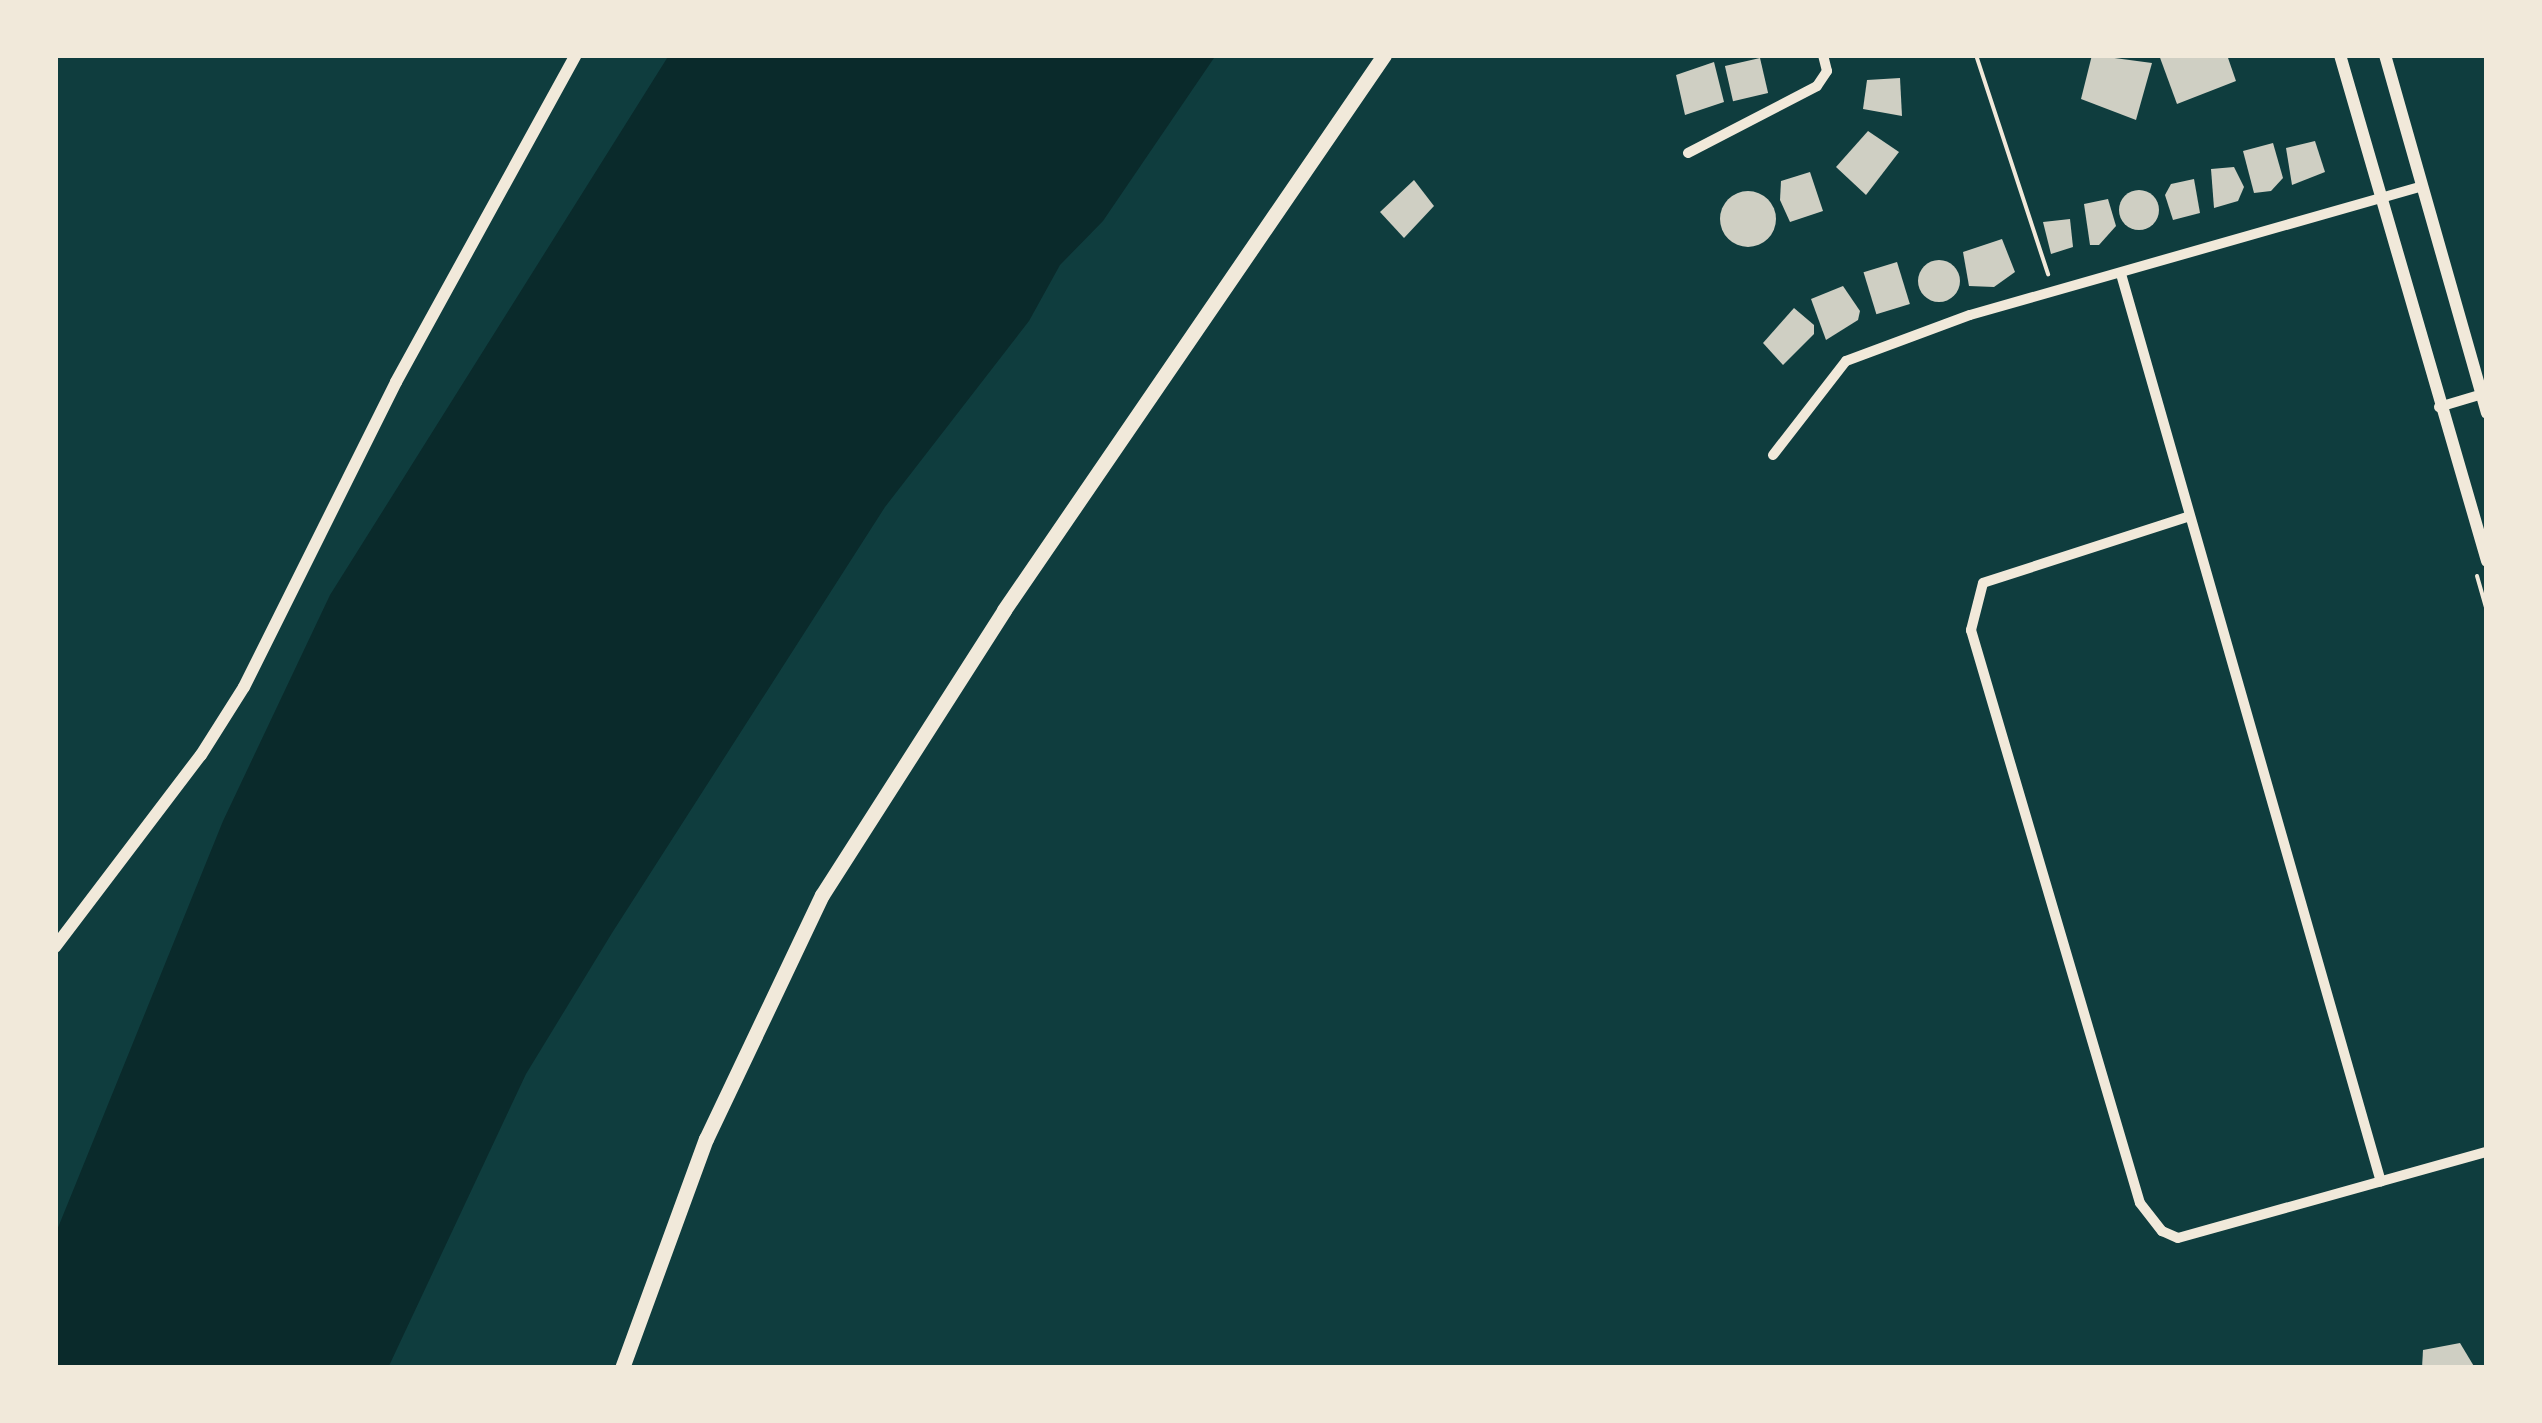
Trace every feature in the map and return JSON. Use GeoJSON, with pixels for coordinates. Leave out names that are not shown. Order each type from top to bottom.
{"type":"FeatureCollection","features":[{"type":"Feature","properties":{"kind":"main road"},"geometry":{"type":"LineString","coordinates":[[622,1368],[730,1083],[822,896],[893,778],[1384,55]]}},
{"type":"Feature","properties":{"kind":"street"},"geometry":{"type":"LineString","coordinates":[[55,946],[200,755],[244,686],[396,382],[576,55]]}},
{"type":"Feature","properties":{"kind":"street"},"geometry":{"type":"LineString","coordinates":[[1688,153],[1816,86],[1826,72],[1823,55]]}},
{"type":"Feature","properties":{"kind":"street"},"geometry":{"type":"LineString","coordinates":[[2340,55],[2378,198],[2487,562]]}},
{"type":"Feature","properties":{"kind":"street"},"geometry":{"type":"LineString","coordinates":[[2385,55],[2487,413]]}},
{"type":"Feature","properties":{"kind":"street"},"geometry":{"type":"LineString","coordinates":[[1773,455],[1846,361],[1970,314],[2422,186]]}},
{"type":"Feature","properties":{"kind":"street"},"geometry":{"type":"LineString","coordinates":[[2121,274],[2187,517],[2330,989],[2381,1182]]}},
{"type":"Feature","properties":{"kind":"street"},"geometry":{"type":"LineString","coordinates":[[2439,407],[2484,393]]}},
{"type":"Feature","properties":{"kind":"street"},"geometry":{"type":"LineString","coordinates":[[2187,517],[1983,583],[1971,630],[2134,1190],[2162,1231],[2188,1236],[2487,1152]]}},
{"type":"Feature","properties":{"kind":"path"},"geometry":{"type":"LineString","coordinates":[[1976,55],[2054,293]]}},
{"type":"Feature","properties":{"kind":"water"},"geometry":{"type":"Polygon","coordinates":[[[669,55],[1216,55],[1103,221],[1060,265],[1029,321],[885,507],[612,933],[526,1074],[388,1368],[55,1368],[55,1235],[223,821],[330,595],[669,55]]]}},
{"type":"Feature","properties":{"kind":"building"},"geometry":{"type":"Polygon","coordinates":[[[2092,55],[2152,63],[2136,120],[2081,99],[2092,55]]]}},
{"type":"Feature","properties":{"kind":"building"},"geometry":{"type":"Polygon","coordinates":[[[2159,55],[2227,55],[2236,81],[2177,104],[2159,55]]]}},
{"type":"Feature","properties":{"kind":"building"},"geometry":{"type":"Polygon","coordinates":[[[1760,58],[1768,93],[1733,101],[1725,66],[1760,58]]]}},
{"type":"Feature","properties":{"kind":"building"},"geometry":{"type":"Polygon","coordinates":[[[1714,62],[1724,102],[1685,115],[1676,75],[1714,62]]]}},
{"type":"Feature","properties":{"kind":"building"},"geometry":{"type":"Polygon","coordinates":[[[1900,78],[1902,116],[1863,109],[1867,80],[1900,78]]]}},
{"type":"Feature","properties":{"kind":"building"},"geometry":{"type":"Polygon","coordinates":[[[1868,131],[1899,152],[1866,195],[1836,167],[1868,131]]]}},
{"type":"Feature","properties":{"kind":"building"},"geometry":{"type":"Polygon","coordinates":[[[2315,141],[2325,172],[2292,185],[2286,148],[2315,141]]]}},
{"type":"Feature","properties":{"kind":"building"},"geometry":{"type":"Polygon","coordinates":[[[2273,143],[2283,178],[2271,191],[2254,193],[2243,151],[2273,143]]]}},
{"type":"Feature","properties":{"kind":"building"},"geometry":{"type":"Polygon","coordinates":[[[2234,167],[2244,187],[2238,201],[2214,208],[2211,169],[2234,167]]]}},
{"type":"Feature","properties":{"kind":"building"},"geometry":{"type":"Polygon","coordinates":[[[1810,172],[1823,211],[1790,222],[1780,200],[1781,181],[1810,172]]]}},
{"type":"Feature","properties":{"kind":"building"},"geometry":{"type":"Polygon","coordinates":[[[2194,179],[2200,213],[2173,220],[2165,195],[2171,184],[2194,179]]]}},
{"type":"Feature","properties":{"kind":"building"},"geometry":{"type":"Polygon","coordinates":[[[1414,180],[1434,206],[1404,238],[1380,212],[1414,180]]]}},
{"type":"Feature","properties":{"kind":"building"},"geometry":{"type":"Polygon","coordinates":[[[2139,190],[2153,196],[2159,210],[2153,224],[2139,230],[2125,224],[2119,210],[2125,196],[2139,190]]]}},
{"type":"Feature","properties":{"kind":"building"},"geometry":{"type":"Polygon","coordinates":[[[1748,191],[1768,199],[1776,219],[1768,239],[1748,247],[1728,239],[1720,219],[1728,199],[1748,191]]]}},
{"type":"Feature","properties":{"kind":"building"},"geometry":{"type":"Polygon","coordinates":[[[2108,199],[2116,226],[2099,245],[2090,245],[2084,204],[2108,199]]]}},
{"type":"Feature","properties":{"kind":"building"},"geometry":{"type":"Polygon","coordinates":[[[2070,219],[2073,247],[2051,254],[2043,222],[2070,219]]]}},
{"type":"Feature","properties":{"kind":"building"},"geometry":{"type":"Polygon","coordinates":[[[2002,239],[2015,272],[1994,287],[1969,286],[1963,252],[2002,239]]]}},
{"type":"Feature","properties":{"kind":"building"},"geometry":{"type":"Polygon","coordinates":[[[1939,260],[1954,266],[1960,281],[1954,296],[1939,302],[1924,296],[1918,281],[1924,266],[1939,260]]]}},
{"type":"Feature","properties":{"kind":"building"},"geometry":{"type":"Polygon","coordinates":[[[1897,262],[1910,304],[1876,314],[1864,272],[1897,262]]]}},
{"type":"Feature","properties":{"kind":"building"},"geometry":{"type":"Polygon","coordinates":[[[1843,286],[1860,311],[1858,320],[1826,340],[1811,299],[1843,286]]]}},
{"type":"Feature","properties":{"kind":"building"},"geometry":{"type":"Polygon","coordinates":[[[1794,308],[1814,325],[1814,334],[1783,365],[1763,343],[1794,308]]]}},
{"type":"Feature","properties":{"kind":"building"},"geometry":{"type":"Polygon","coordinates":[[[2460,1343],[2475,1368],[2422,1368],[2423,1350],[2460,1343]]]}}]}
